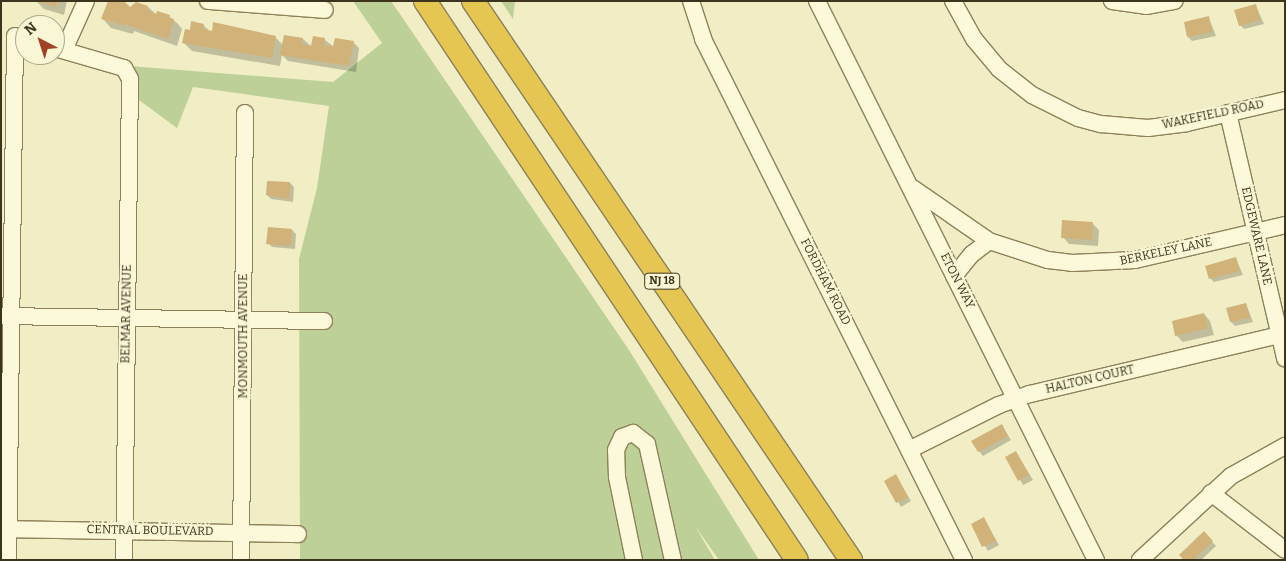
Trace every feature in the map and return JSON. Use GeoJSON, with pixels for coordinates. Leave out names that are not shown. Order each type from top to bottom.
{"type":"FeatureCollection","features":[{"type":"Feature","properties":{"kind":"highway"},"geometry":{"type":"LineString","coordinates":[[424,1],[797,560]]}},
{"type":"Feature","properties":{"kind":"highway","name":"NJ 18"},"geometry":{"type":"LineString","coordinates":[[473,1],[851,560]]}},
{"type":"Feature","properties":{"kind":"street"},"geometry":{"type":"LineString","coordinates":[[65,38],[86,1]]}},
{"type":"Feature","properties":{"kind":"street"},"geometry":{"type":"LineString","coordinates":[[208,1],[325,10]]}},
{"type":"Feature","properties":{"kind":"street","name":"FORDHAM ROAD"},"geometry":{"type":"LineString","coordinates":[[691,1],[703,39],[964,560]]}},
{"type":"Feature","properties":{"kind":"street","name":"ETON WAY"},"geometry":{"type":"LineString","coordinates":[[817,1],[1096,560]]}},
{"type":"Feature","properties":{"kind":"street","name":"WAKEFIELD ROAD"},"geometry":{"type":"LineString","coordinates":[[953,1],[974,39],[999,69],[1032,95],[1078,118],[1109,125],[1148,128],[1285,100]]}},
{"type":"Feature","properties":{"kind":"street"},"geometry":{"type":"LineString","coordinates":[[1112,1],[1146,6],[1175,1]]}},
{"type":"Feature","properties":{"kind":"street"},"geometry":{"type":"LineString","coordinates":[[8,560],[5,529],[6,316],[14,36]]}},
{"type":"Feature","properties":{"kind":"street","name":"BELMAR AVENUE"},"geometry":{"type":"LineString","coordinates":[[65,51],[127,70],[130,79],[124,560]]}},
{"type":"Feature","properties":{"kind":"street","name":"MONMOUTH AVENUE"},"geometry":{"type":"LineString","coordinates":[[241,560],[245,113]]}},
{"type":"Feature","properties":{"kind":"street","name":"EDGEWARE LANE"},"geometry":{"type":"LineString","coordinates":[[1228,113],[1285,358]]}},
{"type":"Feature","properties":{"kind":"street","name":"BERKELEY LANE"},"geometry":{"type":"LineString","coordinates":[[912,188],[989,241],[1048,260],[1103,264],[1135,260],[1285,225]]}},
{"type":"Feature","properties":{"kind":"street"},"geometry":{"type":"LineString","coordinates":[[954,276],[972,254],[989,241]]}},
{"type":"Feature","properties":{"kind":"street"},"geometry":{"type":"LineString","coordinates":[[6,316],[324,321]]}},
{"type":"Feature","properties":{"kind":"street","name":"HALTON COURT"},"geometry":{"type":"LineString","coordinates":[[909,450],[1016,399],[1280,335]]}},
{"type":"Feature","properties":{"kind":"street"},"geometry":{"type":"LineString","coordinates":[[634,560],[617,476],[616,450],[622,437],[633,433],[647,444],[673,560]]}},
{"type":"Feature","properties":{"kind":"street"},"geometry":{"type":"LineString","coordinates":[[1140,560],[1210,493],[1258,459],[1285,446]]}},
{"type":"Feature","properties":{"kind":"street"},"geometry":{"type":"LineString","coordinates":[[1210,493],[1285,550]]}},
{"type":"Feature","properties":{"kind":"street","name":"CENTRAL BOULEVARD"},"geometry":{"type":"LineString","coordinates":[[5,529],[298,534]]}},
{"type":"Feature","properties":{"kind":"green space"},"geometry":{"type":"Polygon","coordinates":[[[353,1],[391,1],[629,350],[759,560],[719,560],[695,526],[715,560],[300,560],[299,259],[317,188],[329,106],[193,87],[177,128],[132,95],[129,66],[333,82],[382,43],[353,1]]]}},
{"type":"Feature","properties":{"kind":"green space"},"geometry":{"type":"Polygon","coordinates":[[[501,1],[515,1],[513,19],[501,1]]]}},
{"type":"Feature","properties":{"kind":"building"},"geometry":{"type":"Polygon","coordinates":[[[37,1],[57,1],[56,7],[37,1]]]}},
{"type":"Feature","properties":{"kind":"building"},"geometry":{"type":"Polygon","coordinates":[[[108,1],[124,1],[130,7],[136,2],[148,6],[147,9],[152,13],[156,14],[157,11],[170,15],[169,18],[174,19],[168,39],[125,24],[125,26],[101,19],[108,1]]]}},
{"type":"Feature","properties":{"kind":"building"},"geometry":{"type":"Polygon","coordinates":[[[1256,4],[1260,20],[1239,26],[1234,10],[1256,4]]]}},
{"type":"Feature","properties":{"kind":"building"},"geometry":{"type":"Polygon","coordinates":[[[1209,16],[1212,32],[1187,37],[1184,22],[1209,16]]]}},
{"type":"Feature","properties":{"kind":"building"},"geometry":{"type":"Polygon","coordinates":[[[191,21],[204,24],[203,29],[212,31],[213,22],[276,36],[272,58],[182,43],[185,29],[190,30],[191,21]]]}},
{"type":"Feature","properties":{"kind":"building"},"geometry":{"type":"Polygon","coordinates":[[[284,35],[303,38],[302,44],[311,46],[313,36],[325,38],[324,45],[333,46],[335,38],[354,41],[349,66],[280,55],[284,35]]]}},
{"type":"Feature","properties":{"kind":"building"},"geometry":{"type":"Polygon","coordinates":[[[267,181],[290,182],[289,199],[266,195],[267,181]]]}},
{"type":"Feature","properties":{"kind":"building"},"geometry":{"type":"Polygon","coordinates":[[[1062,220],[1093,222],[1092,240],[1061,238],[1062,220]]]}},
{"type":"Feature","properties":{"kind":"building"},"geometry":{"type":"Polygon","coordinates":[[[268,227],[292,229],[291,246],[266,244],[268,227]]]}},
{"type":"Feature","properties":{"kind":"building"},"geometry":{"type":"Polygon","coordinates":[[[1236,257],[1240,271],[1209,279],[1205,266],[1236,257]]]}},
{"type":"Feature","properties":{"kind":"building"},"geometry":{"type":"Polygon","coordinates":[[[1246,303],[1250,318],[1230,322],[1226,308],[1246,303]]]}},
{"type":"Feature","properties":{"kind":"building"},"geometry":{"type":"Polygon","coordinates":[[[1204,313],[1208,328],[1175,336],[1172,321],[1204,313]]]}},
{"type":"Feature","properties":{"kind":"building"},"geometry":{"type":"Polygon","coordinates":[[[1002,424],[1008,436],[978,452],[971,441],[1002,424]]]}},
{"type":"Feature","properties":{"kind":"building"},"geometry":{"type":"Polygon","coordinates":[[[1016,451],[1029,475],[1018,481],[1005,457],[1016,451]]]}},
{"type":"Feature","properties":{"kind":"building"},"geometry":{"type":"Polygon","coordinates":[[[896,474],[908,497],[896,503],[884,481],[896,474]]]}},
{"type":"Feature","properties":{"kind":"building"},"geometry":{"type":"Polygon","coordinates":[[[984,517],[996,541],[982,547],[971,524],[984,517]]]}},
{"type":"Feature","properties":{"kind":"building"},"geometry":{"type":"Polygon","coordinates":[[[1204,531],[1213,541],[1193,560],[1184,560],[1179,555],[1204,531]]]}}]}
